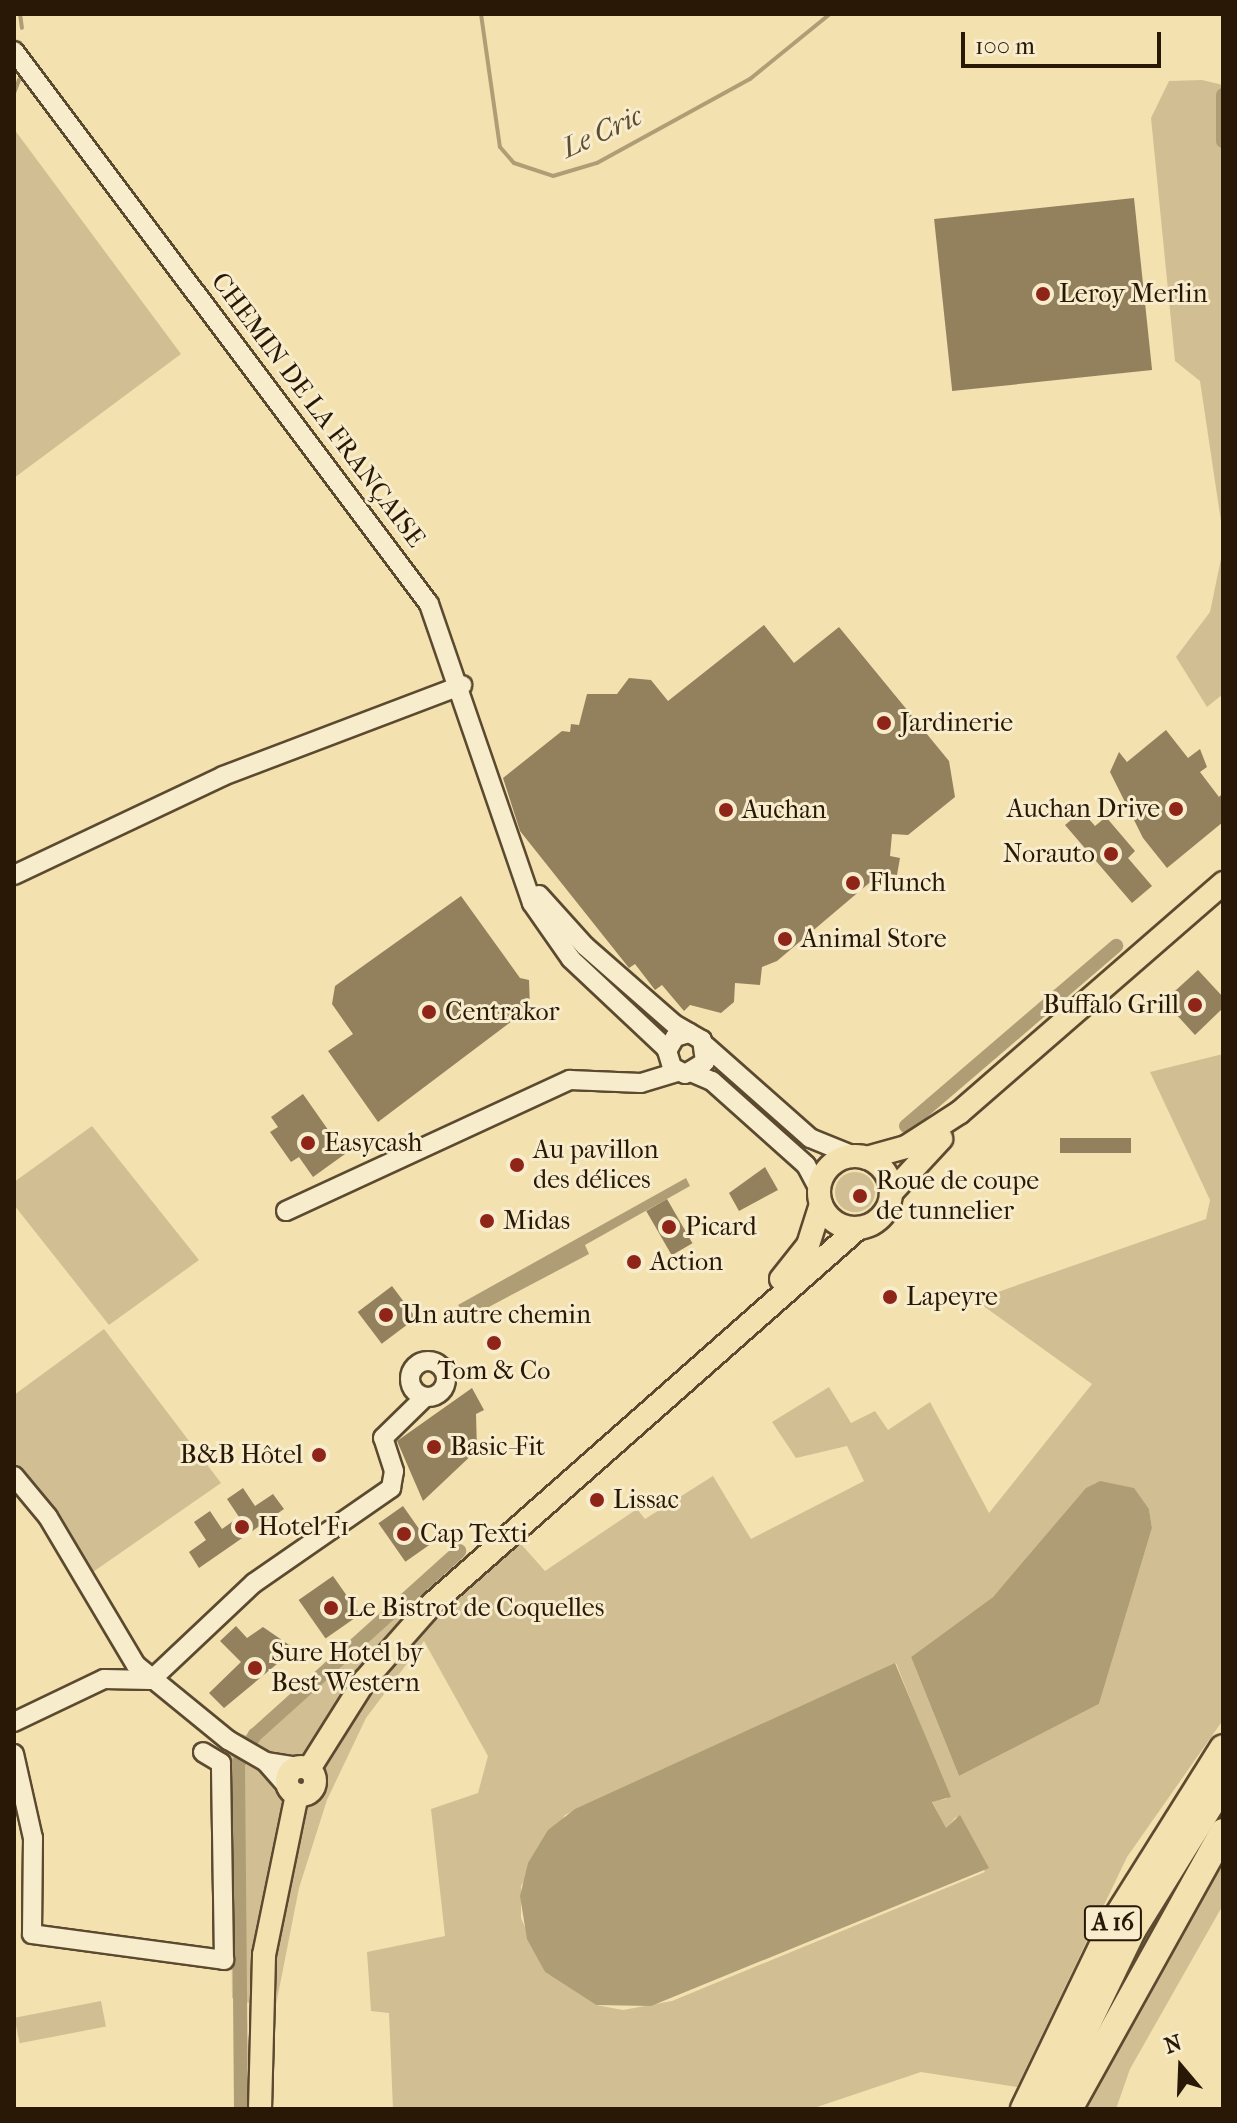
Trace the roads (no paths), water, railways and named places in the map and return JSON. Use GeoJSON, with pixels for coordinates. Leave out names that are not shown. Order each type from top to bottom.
{"type":"FeatureCollection","features":[{"type":"Feature","properties":{"kind":"highway","name":"A 16"},"geometry":{"type":"LineString","coordinates":[[1024,2109],[1114,1922],[1223,1748]]}},
{"type":"Feature","properties":{"kind":"highway","name":"A 16"},"geometry":{"type":"LineString","coordinates":[[1046,2109],[1125,1943],[1223,1784]]}},
{"type":"Feature","properties":{"kind":"highway"},"geometry":{"type":"LineString","coordinates":[[1069,2109],[1164,1929],[1223,1832]]}},
{"type":"Feature","properties":{"kind":"highway"},"geometry":{"type":"LineString","coordinates":[[1164,1929],[1223,1846]]}},
{"type":"Feature","properties":{"kind":"main road"},"geometry":{"type":"LineString","coordinates":[[260,2109],[264,1955],[298,1779],[365,1680],[421,1615],[858,1228],[882,1216],[891,1193],[916,1160],[1223,883]]}},
{"type":"Feature","properties":{"kind":"main road"},"geometry":{"type":"LineString","coordinates":[[720,1349],[805,1251],[830,1166],[920,1139],[1051,1038]]}},
{"type":"Feature","properties":{"kind":"main road"},"geometry":{"type":"LineString","coordinates":[[860,1157],[885,1172],[891,1193]]}},
{"type":"Feature","properties":{"kind":"main road"},"geometry":{"type":"LineString","coordinates":[[820,1197],[835,1223],[858,1228]]}},
{"type":"Feature","properties":{"kind":"street","name":"CHEMIN DE LA FRANÇAISE"},"geometry":{"type":"LineString","coordinates":[[14,51],[408,573],[434,613],[462,685],[528,895],[559,945],[667,1052]]}},
{"type":"Feature","properties":{"kind":"street"},"geometry":{"type":"LineString","coordinates":[[14,875],[223,776],[462,685]]}},
{"type":"Feature","properties":{"kind":"street","name":"CHEMIN DE LA FRANÇAISE"},"geometry":{"type":"LineString","coordinates":[[508,839],[557,918],[689,1033]]}},
{"type":"Feature","properties":{"kind":"street"},"geometry":{"type":"LineString","coordinates":[[631,1083],[656,1070],[675,1037],[689,1033],[804,1134],[860,1157]]}},
{"type":"Feature","properties":{"kind":"street"},"geometry":{"type":"LineString","coordinates":[[286,1211],[570,1080],[631,1083],[686,1072],[705,1062],[706,1046]]}},
{"type":"Feature","properties":{"kind":"street"},"geometry":{"type":"LineString","coordinates":[[667,1052],[686,1072],[712,1081],[806,1165],[820,1197]]}},
{"type":"Feature","properties":{"kind":"street"},"geometry":{"type":"LineString","coordinates":[[104,1679],[151,1680],[254,1583],[387,1492],[394,1471],[383,1438],[425,1397]]}},
{"type":"Feature","properties":{"kind":"street"},"geometry":{"type":"LineString","coordinates":[[14,1476],[48,1517],[130,1657],[151,1680],[235,1744],[298,1779]]}},
{"type":"Feature","properties":{"kind":"street"},"geometry":{"type":"LineString","coordinates":[[14,1722],[104,1679],[130,1657]]}},
{"type":"Feature","properties":{"kind":"street"},"geometry":{"type":"LineString","coordinates":[[14,1754],[33,1838],[23,1919],[32,1934],[224,1960],[221,1763],[203,1752]]}},
{"type":"Feature","properties":{"kind":"waterway","name":"Le Cric"},"geometry":{"type":"LineString","coordinates":[[20,14],[22,28]]}},
{"type":"Feature","properties":{"kind":"waterway","name":"Le Cric"},"geometry":{"type":"LineString","coordinates":[[481,14],[500,147],[514,163],[553,176],[597,163],[750,79],[830,14]]}},
{"type":"Feature","properties":{"kind":"waterway","name":"Le Cric"},"geometry":{"type":"LineString","coordinates":[[14,93],[19,80]]}},
{"type":"Feature","properties":{"kind":"waterway"},"geometry":{"type":"LineString","coordinates":[[1223,95],[1223,141]]}},
{"type":"Feature","properties":{"kind":"waterway"},"geometry":{"type":"LineString","coordinates":[[906,1126],[1116,946]]}},
{"type":"Feature","properties":{"kind":"waterway"},"geometry":{"type":"LineString","coordinates":[[241,2109],[238,1764],[255,1735],[459,1551]]}},
{"type":"Feature","properties":{"kind":"place","name":"Leroy Merlin"},"geometry":{"type":"Point","coordinates":[1043,294]}},
{"type":"Feature","properties":{"kind":"place","name":"Jardinerie"},"geometry":{"type":"Point","coordinates":[884,723]}},
{"type":"Feature","properties":{"kind":"place","name":"Auchan Drive"},"geometry":{"type":"Point","coordinates":[1176,809]}},
{"type":"Feature","properties":{"kind":"place","name":"Auchan"},"geometry":{"type":"Point","coordinates":[726,810]}},
{"type":"Feature","properties":{"kind":"place","name":"Norauto"},"geometry":{"type":"Point","coordinates":[1111,854]}},
{"type":"Feature","properties":{"kind":"place","name":"Flunch"},"geometry":{"type":"Point","coordinates":[853,883]}},
{"type":"Feature","properties":{"kind":"place","name":"Animal Store"},"geometry":{"type":"Point","coordinates":[785,939]}},
{"type":"Feature","properties":{"kind":"place","name":"Buffalo Grill"},"geometry":{"type":"Point","coordinates":[1195,1005]}},
{"type":"Feature","properties":{"kind":"place","name":"Centrakor"},"geometry":{"type":"Point","coordinates":[429,1012]}},
{"type":"Feature","properties":{"kind":"place","name":"Easycash"},"geometry":{"type":"Point","coordinates":[308,1143]}},
{"type":"Feature","properties":{"kind":"place","name":"Au pavillon des délices"},"geometry":{"type":"Point","coordinates":[517,1165]}},
{"type":"Feature","properties":{"kind":"place","name":"Roue de coupe de tunnelier"},"geometry":{"type":"Point","coordinates":[860,1196]}},
{"type":"Feature","properties":{"kind":"place","name":"Midas"},"geometry":{"type":"Point","coordinates":[487,1221]}},
{"type":"Feature","properties":{"kind":"place","name":"Picard"},"geometry":{"type":"Point","coordinates":[669,1227]}},
{"type":"Feature","properties":{"kind":"place","name":"Action"},"geometry":{"type":"Point","coordinates":[634,1262]}},
{"type":"Feature","properties":{"kind":"place","name":"Lapeyre"},"geometry":{"type":"Point","coordinates":[890,1297]}},
{"type":"Feature","properties":{"kind":"place","name":"Un autre chemin"},"geometry":{"type":"Point","coordinates":[386,1315]}},
{"type":"Feature","properties":{"kind":"place","name":"Tom & Co"},"geometry":{"type":"Point","coordinates":[494,1343]}},
{"type":"Feature","properties":{"kind":"place","name":"Basic-Fit"},"geometry":{"type":"Point","coordinates":[434,1447]}},
{"type":"Feature","properties":{"kind":"place","name":"B&B Hôtel"},"geometry":{"type":"Point","coordinates":[319,1455]}},
{"type":"Feature","properties":{"kind":"place","name":"Lissac"},"geometry":{"type":"Point","coordinates":[597,1500]}},
{"type":"Feature","properties":{"kind":"place","name":"Hotel F1"},"geometry":{"type":"Point","coordinates":[242,1527]}},
{"type":"Feature","properties":{"kind":"place","name":"Cap Texti"},"geometry":{"type":"Point","coordinates":[404,1534]}},
{"type":"Feature","properties":{"kind":"place","name":"Le Bistrot de Coquelles"},"geometry":{"type":"Point","coordinates":[331,1608]}},
{"type":"Feature","properties":{"kind":"place","name":"Sure Hotel by Best Western"},"geometry":{"type":"Point","coordinates":[255,1668]}}]}
